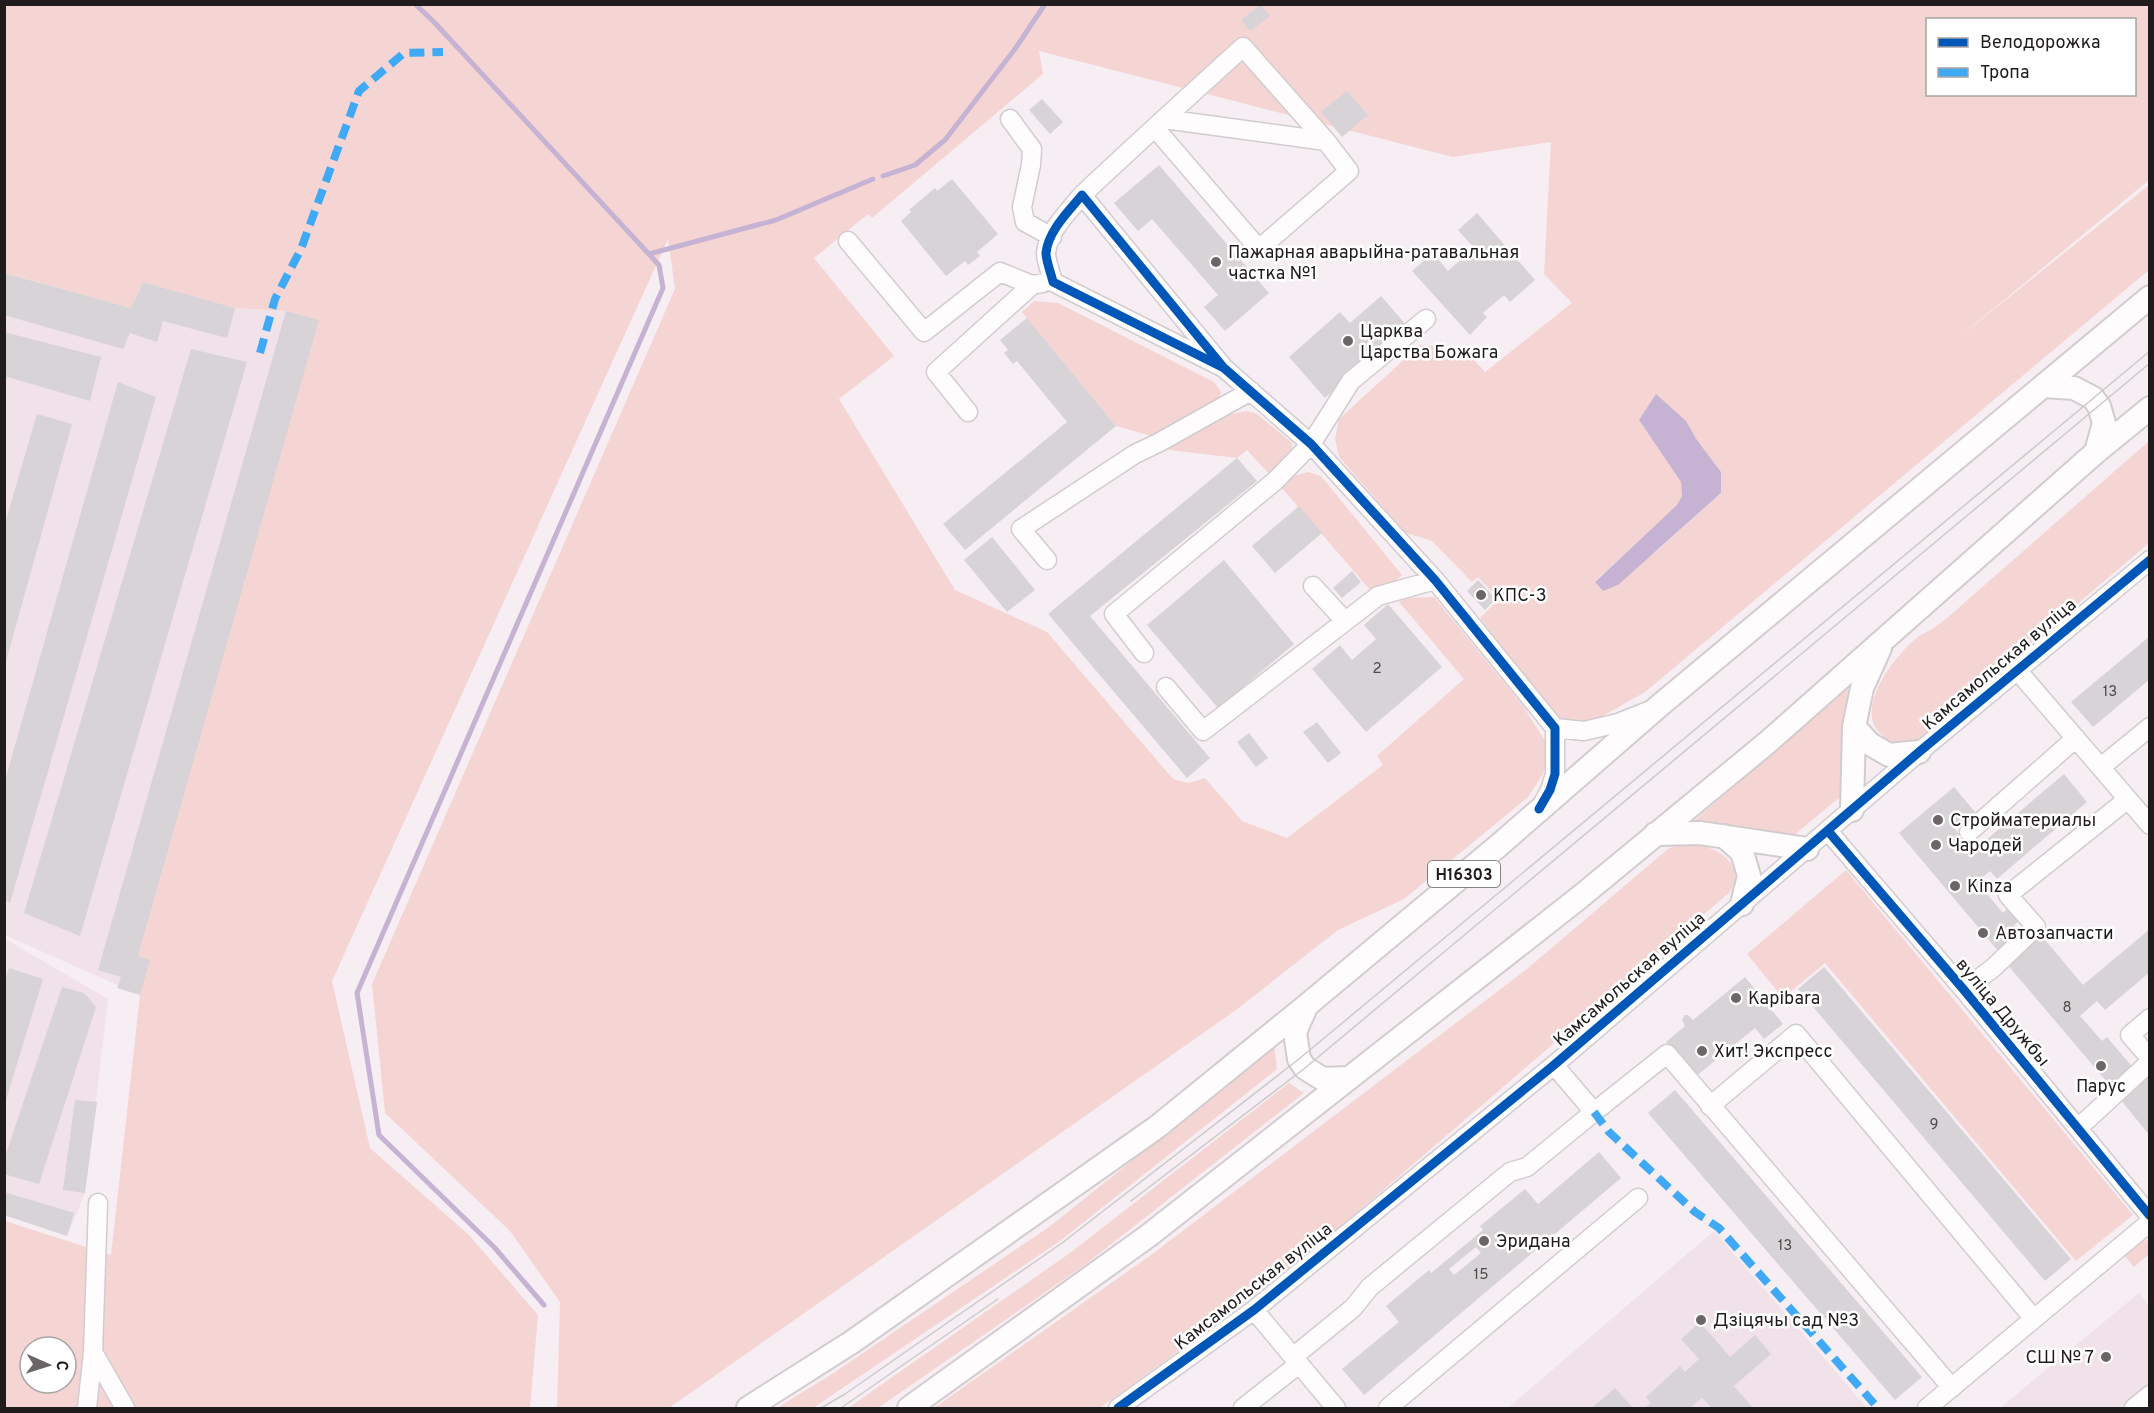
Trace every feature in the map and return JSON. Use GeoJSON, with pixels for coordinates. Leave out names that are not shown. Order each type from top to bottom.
{"type":"FeatureCollection","features":[{"type":"Feature","properties":{"kind":"main road","name":"Н16303"},"geometry":{"type":"LineString","coordinates":[[748,1408],[852,1342],[1157,1127],[1306,1006],[1659,706],[2150,297]]}},
{"type":"Feature","properties":{"kind":"main road"},"geometry":{"type":"LineString","coordinates":[[2043,386],[2074,388],[2093,398],[2099,406],[2104,423],[2096,452]]}},
{"type":"Feature","properties":{"kind":"main road"},"geometry":{"type":"LineString","coordinates":[[909,1408],[1148,1236],[1580,897],[1768,742],[2096,452],[2150,408]]}},
{"type":"Feature","properties":{"kind":"main road"},"geometry":{"type":"LineString","coordinates":[[1852,810],[1854,727],[1862,688],[1883,640]]}},
{"type":"Feature","properties":{"kind":"main road"},"geometry":{"type":"LineString","coordinates":[[1854,727],[1870,744],[1889,755],[1919,752]]}},
{"type":"Feature","properties":{"kind":"main road"},"geometry":{"type":"LineString","coordinates":[[1655,834],[1700,833],[1807,849]]}},
{"type":"Feature","properties":{"kind":"main road"},"geometry":{"type":"LineString","coordinates":[[1724,836],[1742,852],[1749,876],[1742,904]]}},
{"type":"Feature","properties":{"kind":"main road"},"geometry":{"type":"LineString","coordinates":[[1306,1006],[1295,1032],[1299,1059],[1305,1068],[1323,1079],[1348,1078]]}},
{"type":"Feature","properties":{"kind":"street"},"geometry":{"type":"LineString","coordinates":[[1053,282],[1046,254],[1062,219],[1082,195],[1159,124],[1243,47],[1326,141],[1349,171],[1259,249],[1159,124]]}},
{"type":"Feature","properties":{"kind":"street"},"geometry":{"type":"LineString","coordinates":[[1010,119],[1032,149],[1022,207],[1025,222],[1052,237]]}},
{"type":"Feature","properties":{"kind":"street"},"geometry":{"type":"LineString","coordinates":[[1159,124],[1326,141]]}},
{"type":"Feature","properties":{"kind":"street"},"geometry":{"type":"LineString","coordinates":[[1082,195],[1224,368],[1311,444],[1435,580],[1555,728],[1555,774],[1550,790],[1539,809]]}},
{"type":"Feature","properties":{"kind":"street"},"geometry":{"type":"LineString","coordinates":[[848,241],[924,332],[1000,272],[1032,285],[1053,282],[1224,368]]}},
{"type":"Feature","properties":{"kind":"street"},"geometry":{"type":"LineString","coordinates":[[968,412],[936,372],[1032,285]]}},
{"type":"Feature","properties":{"kind":"street"},"geometry":{"type":"LineString","coordinates":[[1144,653],[1114,614],[1275,481],[1311,444],[1351,381],[1426,319]]}},
{"type":"Feature","properties":{"kind":"street"},"geometry":{"type":"LineString","coordinates":[[1047,560],[1021,529],[1134,454],[1251,391]]}},
{"type":"Feature","properties":{"kind":"street","name":"Камсамольская вуліца"},"geometry":{"type":"LineString","coordinates":[[1118,1408],[1254,1310],[1554,1065],[1919,752],[2150,560]]}},
{"type":"Feature","properties":{"kind":"street"},"geometry":{"type":"LineString","coordinates":[[1166,687],[1203,731],[1378,596],[1435,580]]}},
{"type":"Feature","properties":{"kind":"street"},"geometry":{"type":"LineString","coordinates":[[1313,586],[1346,621]]}},
{"type":"Feature","properties":{"kind":"street"},"geometry":{"type":"LineString","coordinates":[[2017,670],[2150,825]]}},
{"type":"Feature","properties":{"kind":"street"},"geometry":{"type":"LineString","coordinates":[[1555,728],[1584,731],[1618,723],[1659,706]]}},
{"type":"Feature","properties":{"kind":"street"},"geometry":{"type":"LineString","coordinates":[[2101,767],[2150,727]]}},
{"type":"Feature","properties":{"kind":"street"},"geometry":{"type":"LineString","coordinates":[[1969,832],[2076,738]]}},
{"type":"Feature","properties":{"kind":"street"},"geometry":{"type":"LineString","coordinates":[[1964,990],[1993,968],[2036,927],[2008,895],[2128,799]]}},
{"type":"Feature","properties":{"kind":"street","name":"вуліца Дружбы"},"geometry":{"type":"LineString","coordinates":[[1828,831],[1964,990],[2150,1216]]}},
{"type":"Feature","properties":{"kind":"street"},"geometry":{"type":"LineString","coordinates":[[2078,1128],[2150,1060],[2130,1035],[2150,1018]]}},
{"type":"Feature","properties":{"kind":"street"},"geometry":{"type":"LineString","coordinates":[[1710,1106],[1796,1034],[2034,1319]]}},
{"type":"Feature","properties":{"kind":"street"},"geometry":{"type":"LineString","coordinates":[[1243,1408],[1353,1308],[1370,1287],[1510,1172],[1527,1167],[1667,1054],[1952,1388]]}},
{"type":"Feature","properties":{"kind":"street"},"geometry":{"type":"LineString","coordinates":[[1554,1065],[1594,1112]]}},
{"type":"Feature","properties":{"kind":"street"},"geometry":{"type":"LineString","coordinates":[[1388,1408],[1638,1198]]}},
{"type":"Feature","properties":{"kind":"street"},"geometry":{"type":"LineString","coordinates":[[87,1408],[93,1352],[98,1203]]}},
{"type":"Feature","properties":{"kind":"street"},"geometry":{"type":"LineString","coordinates":[[1927,1408],[2150,1222]]}},
{"type":"Feature","properties":{"kind":"street"},"geometry":{"type":"LineString","coordinates":[[1254,1310],[1336,1408]]}},
{"type":"Feature","properties":{"kind":"street"},"geometry":{"type":"LineString","coordinates":[[93,1352],[125,1408]]}},
{"type":"Feature","properties":{"kind":"street"},"geometry":{"type":"LineString","coordinates":[[2134,1408],[2150,1395]]}},
{"type":"Feature","properties":{"kind":"shaded area"},"geometry":{"type":"Polygon","coordinates":[[[4,5],[2149,5],[2149,180],[1952,343],[2149,185],[2149,270],[1645,692],[1594,721],[1561,724],[1480,618],[1499,599],[1478,577],[1472,582],[1432,541],[1406,533],[1339,457],[1335,439],[1339,419],[1420,345],[1463,348],[1485,372],[1572,303],[1544,274],[1551,142],[1453,157],[1039,51],[1043,74],[872,218],[868,214],[814,258],[894,356],[839,399],[955,590],[1047,632],[1173,779],[1189,783],[1205,778],[1242,821],[1287,838],[1383,765],[1377,756],[1464,679],[1399,602],[1405,598],[1434,597],[1523,706],[1549,747],[1543,774],[1528,797],[1404,899],[1338,930],[1236,1010],[669,1408],[557,1408],[560,1302],[510,1231],[385,1113],[372,984],[675,289],[668,239],[332,981],[370,1148],[469,1235],[538,1315],[530,1408],[5,1408],[5,1221],[111,1255],[140,995],[149,960],[138,956],[318,320],[286,311],[235,308],[143,282],[131,308],[5,273],[4,5]],[[1639,420],[1681,482],[1682,496],[1678,505],[1595,581],[1603,591],[1657,551],[1721,493],[1721,472],[1686,421],[1639,420]]]}},
{"type":"Feature","properties":{"kind":"shaded area"},"geometry":{"type":"Polygon","coordinates":[[[4,273],[131,308],[143,282],[235,308],[286,311],[319,320],[138,956],[150,960],[140,995],[5,935],[4,273]]]}},
{"type":"Feature","properties":{"kind":"shaded area"},"geometry":{"type":"Polygon","coordinates":[[[1034,301],[1058,303],[1214,382],[1221,392],[1218,401],[1155,437],[1116,426],[1022,312],[1034,301]]]}},
{"type":"Feature","properties":{"kind":"shaded area"},"geometry":{"type":"Polygon","coordinates":[[[1656,394],[1686,421],[1721,472],[1721,493],[1618,585],[1603,591],[1595,582],[1677,505],[1682,496],[1681,482],[1639,420],[1656,394]]]}},
{"type":"Feature","properties":{"kind":"shaded area"},"geometry":{"type":"Polygon","coordinates":[[[1248,411],[1257,414],[1292,443],[1289,457],[1269,474],[1247,450],[1237,458],[1161,449],[1228,415],[1248,411]]]}},
{"type":"Feature","properties":{"kind":"shaded area"},"geometry":{"type":"Polygon","coordinates":[[[2149,441],[2149,543],[1916,741],[1905,743],[1886,739],[1878,731],[1873,720],[1872,707],[1882,680],[1900,654],[1919,636],[1954,612],[2149,441]]]}},
{"type":"Feature","properties":{"kind":"shaded area"},"geometry":{"type":"Polygon","coordinates":[[[1308,472],[1321,476],[1402,575],[1383,591],[1372,592],[1281,487],[1294,476],[1308,472]]]}},
{"type":"Feature","properties":{"kind":"shaded area"},"geometry":{"type":"Polygon","coordinates":[[[1848,688],[1840,797],[1793,836],[1694,821],[1848,688]]]}},
{"type":"Feature","properties":{"kind":"shaded area"},"geometry":{"type":"Polygon","coordinates":[[[1689,843],[1718,852],[1732,864],[1735,872],[1730,892],[1326,1239],[1240,1306],[1100,1408],[934,1408],[1151,1255],[1527,969],[1669,848],[1689,843]]]}},
{"type":"Feature","properties":{"kind":"shaded area"},"geometry":{"type":"Polygon","coordinates":[[[1846,870],[2133,1215],[2076,1261],[1825,963],[1783,998],[1747,954],[1846,870]]]}},
{"type":"Feature","properties":{"kind":"shaded area"},"geometry":{"type":"Polygon","coordinates":[[[5,939],[108,999],[85,1193],[67,1236],[5,1215],[5,939]]]}},
{"type":"Feature","properties":{"kind":"shaded area"},"geometry":{"type":"Polygon","coordinates":[[[1274,1044],[1277,1069],[1060,1241],[813,1408],[777,1408],[832,1374],[1049,1227],[1274,1044]]]}},
{"type":"Feature","properties":{"kind":"shaded area"},"geometry":{"type":"Polygon","coordinates":[[[1289,1083],[1304,1093],[1082,1267],[878,1408],[848,1408],[1070,1253],[1289,1083]]]}},
{"type":"Feature","properties":{"kind":"shaded area","name":"Дзіцячы сад №3"},"geometry":{"type":"Polygon","coordinates":[[[1714,1231],[1867,1408],[1508,1408],[1714,1231]]]}},
{"type":"Feature","properties":{"kind":"shaded area"},"geometry":{"type":"Polygon","coordinates":[[[2149,1240],[2149,1254],[2134,1267],[2124,1255],[2141,1241],[2149,1240]]]}},
{"type":"Feature","properties":{"kind":"shaded area","name":"СШ № 7"},"geometry":{"type":"Polygon","coordinates":[[[2139,1293],[2149,1306],[2149,1408],[2000,1408],[2139,1293]]]}},
{"type":"Feature","properties":{"kind":"building"},"geometry":{"type":"Polygon","coordinates":[[[1261,4],[1270,16],[1250,31],[1241,20],[1261,4]]]}},
{"type":"Feature","properties":{"kind":"building"},"geometry":{"type":"Polygon","coordinates":[[[1347,91],[1368,115],[1342,137],[1321,112],[1347,91]]]}},
{"type":"Feature","properties":{"kind":"building"},"geometry":{"type":"Polygon","coordinates":[[[1042,99],[1063,122],[1050,134],[1029,110],[1042,99]]]}},
{"type":"Feature","properties":{"kind":"building","name":"Пажарная аварыйна-ратавальная частка №1"},"geometry":{"type":"Polygon","coordinates":[[[1159,165],[1269,293],[1225,331],[1204,307],[1218,295],[1152,219],[1138,231],[1114,203],[1159,165]]]}},
{"type":"Feature","properties":{"kind":"building"},"geometry":{"type":"Polygon","coordinates":[[[952,179],[998,234],[977,252],[980,256],[968,265],[965,261],[946,276],[901,221],[911,212],[909,210],[935,188],[937,191],[952,179]]]}},
{"type":"Feature","properties":{"kind":"building"},"geometry":{"type":"Polygon","coordinates":[[[1477,213],[1535,280],[1510,302],[1504,295],[1483,313],[1487,317],[1470,335],[1412,271],[1433,253],[1448,271],[1474,248],[1458,230],[1477,213]]]}},
{"type":"Feature","properties":{"kind":"building"},"geometry":{"type":"Polygon","coordinates":[[[4,273],[131,308],[143,282],[235,308],[227,338],[163,321],[157,342],[130,333],[123,349],[4,315],[4,273]]]}},
{"type":"Feature","properties":{"kind":"building","name":"Царква Царства Божага"},"geometry":{"type":"Polygon","coordinates":[[[1381,296],[1407,326],[1325,398],[1289,357],[1340,312],[1350,323],[1381,296]]]}},
{"type":"Feature","properties":{"kind":"building"},"geometry":{"type":"Polygon","coordinates":[[[286,311],[319,320],[138,956],[150,960],[140,995],[117,988],[121,977],[98,970],[286,311]]]}},
{"type":"Feature","properties":{"kind":"building"},"geometry":{"type":"Polygon","coordinates":[[[1027,318],[1116,426],[965,550],[943,524],[1067,422],[1017,361],[1013,364],[1004,353],[1008,350],[1000,340],[1027,318]]]}},
{"type":"Feature","properties":{"kind":"building"},"geometry":{"type":"Polygon","coordinates":[[[4,332],[101,357],[90,401],[4,376],[4,332]]]}},
{"type":"Feature","properties":{"kind":"building"},"geometry":{"type":"Polygon","coordinates":[[[191,349],[247,362],[80,936],[24,913],[191,349]]]}},
{"type":"Feature","properties":{"kind":"building"},"geometry":{"type":"Polygon","coordinates":[[[118,382],[156,397],[10,903],[4,899],[4,784],[118,382]]]}},
{"type":"Feature","properties":{"kind":"building"},"geometry":{"type":"Polygon","coordinates":[[[37,414],[72,424],[5,665],[4,527],[37,414]]]}},
{"type":"Feature","properties":{"kind":"building"},"geometry":{"type":"Polygon","coordinates":[[[1237,458],[1257,481],[1090,616],[1210,758],[1187,778],[1048,614],[1237,458]]]}},
{"type":"Feature","properties":{"kind":"building"},"geometry":{"type":"Polygon","coordinates":[[[1299,506],[1322,533],[1275,573],[1252,546],[1299,506]]]}},
{"type":"Feature","properties":{"kind":"building"},"geometry":{"type":"Polygon","coordinates":[[[992,537],[1035,590],[1007,612],[964,560],[992,537]]]}},
{"type":"Feature","properties":{"kind":"building"},"geometry":{"type":"Polygon","coordinates":[[[1224,560],[1294,644],[1218,708],[1147,625],[1224,560]]]}},
{"type":"Feature","properties":{"kind":"building"},"geometry":{"type":"Polygon","coordinates":[[[1352,571],[1361,582],[1342,598],[1333,588],[1352,571]]]}},
{"type":"Feature","properties":{"kind":"building","name":"КПС-3"},"geometry":{"type":"Polygon","coordinates":[[[1478,580],[1496,599],[1485,610],[1467,591],[1478,580]]]}},
{"type":"Feature","properties":{"kind":"building"},"geometry":{"type":"Polygon","coordinates":[[[1388,604],[1442,667],[1366,732],[1312,669],[1340,645],[1352,660],[1376,639],[1364,625],[1388,604]]]}},
{"type":"Feature","properties":{"kind":"building"},"geometry":{"type":"Polygon","coordinates":[[[2150,636],[2150,679],[2093,727],[2071,702],[2150,636]]]}},
{"type":"Feature","properties":{"kind":"building"},"geometry":{"type":"Polygon","coordinates":[[[1317,722],[1341,753],[1328,763],[1303,732],[1317,722]]]}},
{"type":"Feature","properties":{"kind":"building"},"geometry":{"type":"Polygon","coordinates":[[[1249,733],[1268,758],[1256,767],[1237,742],[1249,733]]]}},
{"type":"Feature","properties":{"kind":"building"},"geometry":{"type":"Polygon","coordinates":[[[2064,774],[2087,802],[1997,879],[1990,871],[1977,882],[2003,913],[2008,908],[2019,921],[2014,925],[2021,934],[1999,952],[1899,833],[1954,787],[1975,812],[1955,829],[1973,851],[2064,774]]]}},
{"type":"Feature","properties":{"kind":"building"},"geometry":{"type":"Polygon","coordinates":[[[2150,929],[2150,972],[2105,1010],[2097,1001],[2080,1016],[2102,1041],[2107,1037],[2135,1070],[2113,1089],[2006,963],[2040,934],[2083,985],[2150,929]]]}},
{"type":"Feature","properties":{"kind":"building"},"geometry":{"type":"Polygon","coordinates":[[[1824,967],[2071,1259],[2045,1281],[1798,989],[1824,967]]]}},
{"type":"Feature","properties":{"kind":"building"},"geometry":{"type":"Polygon","coordinates":[[[9,968],[43,979],[5,1103],[4,983],[9,968]]]}},
{"type":"Feature","properties":{"kind":"building"},"geometry":{"type":"Polygon","coordinates":[[[1745,977],[1783,1024],[1764,1039],[1755,1028],[1695,1077],[1666,1042],[1685,1026],[1682,1020],[1685,1015],[1693,1020],[1745,977]]]}},
{"type":"Feature","properties":{"kind":"building"},"geometry":{"type":"Polygon","coordinates":[[[62,987],[84,993],[96,1007],[39,1184],[4,1174],[4,1160],[62,987]]]}},
{"type":"Feature","properties":{"kind":"building"},"geometry":{"type":"Polygon","coordinates":[[[2150,1074],[2150,1136],[2120,1099],[2150,1074]]]}},
{"type":"Feature","properties":{"kind":"building"},"geometry":{"type":"Polygon","coordinates":[[[1675,1090],[1922,1377],[1895,1400],[1648,1113],[1675,1090]]]}},
{"type":"Feature","properties":{"kind":"building"},"geometry":{"type":"Polygon","coordinates":[[[75,1100],[97,1102],[85,1193],[63,1190],[75,1100]]]}},
{"type":"Feature","properties":{"kind":"building"},"geometry":{"type":"Polygon","coordinates":[[[1599,1152],[1621,1178],[1364,1395],[1342,1369],[1399,1322],[1386,1306],[1429,1270],[1431,1273],[1483,1230],[1480,1226],[1525,1189],[1538,1204],[1599,1152]],[[1476,1247],[1449,1269],[1454,1275],[1481,1253],[1476,1247]]]}},
{"type":"Feature","properties":{"kind":"building"},"geometry":{"type":"Polygon","coordinates":[[[4,1192],[74,1213],[67,1236],[4,1215],[4,1192]]]}},
{"type":"Feature","properties":{"kind":"building"},"geometry":{"type":"Polygon","coordinates":[[[1700,1322],[1730,1357],[1755,1335],[1771,1354],[1734,1386],[1753,1408],[1712,1408],[1702,1398],[1690,1408],[1644,1408],[1651,1403],[1646,1397],[1680,1366],[1685,1372],[1699,1359],[1681,1339],[1700,1322]]]}},
{"type":"Feature","properties":{"kind":"building"},"geometry":{"type":"Polygon","coordinates":[[[1615,1388],[1633,1408],[1592,1408],[1615,1388]]]}},
{"type":"Feature","properties":{"kind":"waterway"},"geometry":{"type":"LineString","coordinates":[[415,4],[659,265],[663,288],[357,993],[379,1135],[494,1247],[544,1305]]}},
{"type":"Feature","properties":{"kind":"waterway"},"geometry":{"type":"LineString","coordinates":[[883,176],[915,165],[945,140],[1015,49],[1045,4]]}},
{"type":"Feature","properties":{"kind":"waterway"},"geometry":{"type":"LineString","coordinates":[[649,254],[776,220],[873,179]]}},
{"type":"Feature","properties":{"kind":"tram line"},"geometry":{"type":"LineString","coordinates":[[821,1408],[845,1394],[1062,1243],[1299,1059],[2150,351]]}},
{"type":"Feature","properties":{"kind":"tram line"},"geometry":{"type":"LineString","coordinates":[[1131,1201],[1305,1068],[2150,363]]}},
{"type":"Feature","properties":{"kind":"tram line"},"geometry":{"type":"LineString","coordinates":[[841,1408],[998,1299]]}},
{"type":"Feature","properties":{"kind":"marked path"},"geometry":{"type":"LineString","coordinates":[[260,353],[275,299],[301,249],[359,91],[404,53],[443,52]]}},
{"type":"Feature","properties":{"kind":"marked path"},"geometry":{"type":"LineString","coordinates":[[1594,1112],[1609,1132],[1695,1212],[1719,1228],[1878,1408]]}},
{"type":"Feature","properties":{"kind":"cycle path"},"geometry":{"type":"LineString","coordinates":[[1224,368],[1082,195],[1060,222],[1048,245],[1046,256],[1053,282],[1224,368],[1311,444],[1435,580],[1555,728],[1555,774],[1550,790],[1539,809]]}},
{"type":"Feature","properties":{"kind":"cycle path"},"geometry":{"type":"LineString","coordinates":[[1118,1408],[1254,1310],[1554,1065],[1919,752],[2150,560]]}},
{"type":"Feature","properties":{"kind":"cycle path"},"geometry":{"type":"LineString","coordinates":[[1828,831],[1964,990],[2150,1216]]}},
{"type":"Feature","properties":{"kind":"place","name":"Пажарная аварыйна-ратавальная частка №1"},"geometry":{"type":"Point","coordinates":[1216,262]}},
{"type":"Feature","properties":{"kind":"place","name":"Царква Царства Божага"},"geometry":{"type":"Point","coordinates":[1348,341]}},
{"type":"Feature","properties":{"kind":"place","name":"КПС-3"},"geometry":{"type":"Point","coordinates":[1481,595]}},
{"type":"Feature","properties":{"kind":"place","name":"Стройматериалы"},"geometry":{"type":"Point","coordinates":[1938,820]}},
{"type":"Feature","properties":{"kind":"place","name":"Чародей"},"geometry":{"type":"Point","coordinates":[1936,845]}},
{"type":"Feature","properties":{"kind":"place","name":"Kinza"},"geometry":{"type":"Point","coordinates":[1955,886]}},
{"type":"Feature","properties":{"kind":"place","name":"Автозапчасти"},"geometry":{"type":"Point","coordinates":[1983,933]}},
{"type":"Feature","properties":{"kind":"place","name":"Kapibara"},"geometry":{"type":"Point","coordinates":[1736,998]}},
{"type":"Feature","properties":{"kind":"place","name":"Хит! Экспресс"},"geometry":{"type":"Point","coordinates":[1702,1051]}},
{"type":"Feature","properties":{"kind":"place","name":"Парус"},"geometry":{"type":"Point","coordinates":[2101,1066]}},
{"type":"Feature","properties":{"kind":"place","name":"Эридана"},"geometry":{"type":"Point","coordinates":[1484,1241]}},
{"type":"Feature","properties":{"kind":"place","name":"Дзіцячы сад №3"},"geometry":{"type":"Point","coordinates":[1701,1320]}},
{"type":"Feature","properties":{"kind":"place","name":"СШ № 7"},"geometry":{"type":"Point","coordinates":[2106,1357]}}]}
